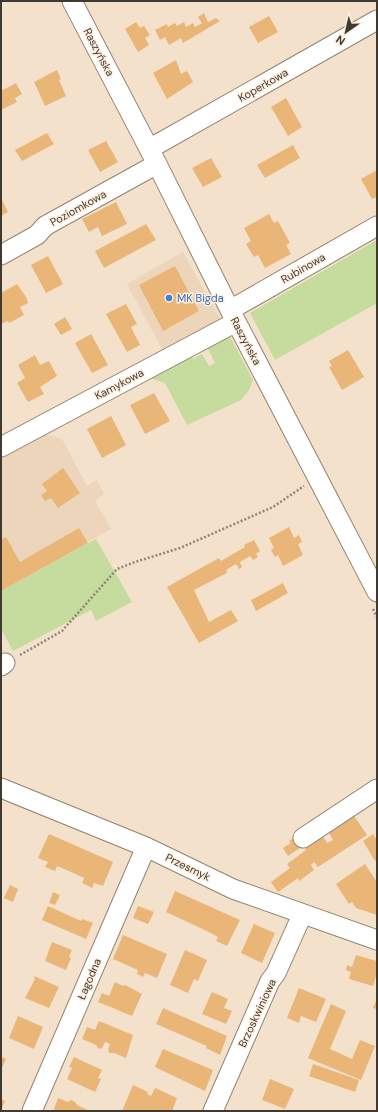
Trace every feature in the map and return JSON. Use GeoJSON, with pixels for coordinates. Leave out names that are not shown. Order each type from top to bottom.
{"type":"FeatureCollection","features":[{"type":"Feature","properties":{"kind":"street","name":"Raszyńska"},"geometry":{"type":"LineString","coordinates":[[72,2],[377,592]]}},
{"type":"Feature","properties":{"kind":"street","name":"Koperkowa"},"geometry":{"type":"LineString","coordinates":[[153,157],[377,20]]}},
{"type":"Feature","properties":{"kind":"street","name":"Poziomkowa"},"geometry":{"type":"LineString","coordinates":[[1,255],[37,235],[45,226],[153,157]]}},
{"type":"Feature","properties":{"kind":"street","name":"Rubinowa"},"geometry":{"type":"LineString","coordinates":[[233,316],[377,226]]}},
{"type":"Feature","properties":{"kind":"street","name":"Kamykowa"},"geometry":{"type":"LineString","coordinates":[[1,447],[233,316]]}},
{"type":"Feature","properties":{"kind":"street","name":"Przesmyk"},"geometry":{"type":"LineString","coordinates":[[1,788],[146,847],[233,889],[302,915],[377,940]]}},
{"type":"Feature","properties":{"kind":"street"},"geometry":{"type":"LineString","coordinates":[[302,838],[377,789]]}},
{"type":"Feature","properties":{"kind":"street","name":"Łagodna"},"geometry":{"type":"LineString","coordinates":[[32,1111],[146,847]]}},
{"type":"Feature","properties":{"kind":"street","name":"Brzoskwiniowa"},"geometry":{"type":"LineString","coordinates":[[214,1111],[270,981],[276,973],[302,915]]}},
{"type":"Feature","properties":{"kind":"path"},"geometry":{"type":"LineString","coordinates":[[3,665],[62,631],[117,569],[180,548],[273,507],[318,478]]}},
{"type":"Feature","properties":{"kind":"shaded area"},"geometry":{"type":"Polygon","coordinates":[[[183,252],[220,319],[162,349],[127,284],[183,252]]]}},
{"type":"Feature","properties":{"kind":"shaded area"},"geometry":{"type":"Polygon","coordinates":[[[46,434],[62,439],[87,486],[97,480],[104,494],[95,501],[111,529],[1,591],[1,459],[46,434]]]}},
{"type":"Feature","properties":{"kind":"green space"},"geometry":{"type":"Polygon","coordinates":[[[377,240],[377,303],[275,360],[250,313],[377,240]]]}},
{"type":"Feature","properties":{"kind":"green space"},"geometry":{"type":"Polygon","coordinates":[[[229,335],[253,380],[249,390],[241,400],[187,425],[165,383],[149,378],[191,355],[193,359],[202,354],[209,366],[215,363],[207,347],[229,335]]]}},
{"type":"Feature","properties":{"kind":"green space"},"geometry":{"type":"Polygon","coordinates":[[[96,539],[132,602],[96,621],[91,610],[13,651],[1,629],[1,591],[96,539]]]}},
{"type":"Feature","properties":{"kind":"building"},"geometry":{"type":"Polygon","coordinates":[[[204,13],[208,22],[216,18],[220,21],[183,43],[181,38],[169,45],[165,37],[160,40],[155,30],[167,24],[168,27],[175,23],[177,26],[184,22],[186,27],[193,23],[195,27],[202,23],[198,17],[204,13]]]}},
{"type":"Feature","properties":{"kind":"building"},"geometry":{"type":"Polygon","coordinates":[[[269,16],[278,32],[258,43],[249,27],[269,16]]]}},
{"type":"Feature","properties":{"kind":"building"},"geometry":{"type":"Polygon","coordinates":[[[136,22],[140,28],[144,26],[150,35],[145,38],[149,45],[138,52],[125,29],[136,22]]]}},
{"type":"Feature","properties":{"kind":"building"},"geometry":{"type":"Polygon","coordinates":[[[176,60],[181,74],[187,71],[193,82],[167,99],[153,73],[176,60]]]}},
{"type":"Feature","properties":{"kind":"building"},"geometry":{"type":"Polygon","coordinates":[[[57,70],[61,79],[59,80],[66,96],[45,106],[34,82],[57,70]]]}},
{"type":"Feature","properties":{"kind":"building"},"geometry":{"type":"Polygon","coordinates":[[[16,83],[22,94],[15,98],[17,102],[1,110],[1,91],[16,83]]]}},
{"type":"Feature","properties":{"kind":"building"},"geometry":{"type":"Polygon","coordinates":[[[286,98],[302,127],[288,136],[271,107],[286,98]]]}},
{"type":"Feature","properties":{"kind":"building"},"geometry":{"type":"Polygon","coordinates":[[[47,133],[54,144],[22,161],[15,150],[47,133]]]}},
{"type":"Feature","properties":{"kind":"building"},"geometry":{"type":"Polygon","coordinates":[[[106,141],[118,162],[100,172],[88,150],[106,141]]]}},
{"type":"Feature","properties":{"kind":"building"},"geometry":{"type":"Polygon","coordinates":[[[293,145],[300,158],[265,178],[257,165],[293,145]]]}},
{"type":"Feature","properties":{"kind":"building"},"geometry":{"type":"Polygon","coordinates":[[[211,158],[222,177],[203,187],[192,168],[211,158]]]}},
{"type":"Feature","properties":{"kind":"building"},"geometry":{"type":"Polygon","coordinates":[[[377,170],[377,197],[372,199],[361,179],[377,170]]]}},
{"type":"Feature","properties":{"kind":"building"},"geometry":{"type":"Polygon","coordinates":[[[1,198],[8,212],[1,216],[1,198]]]}},
{"type":"Feature","properties":{"kind":"building"},"geometry":{"type":"Polygon","coordinates":[[[116,202],[127,224],[102,236],[98,227],[89,232],[82,219],[116,202]]]}},
{"type":"Feature","properties":{"kind":"building"},"geometry":{"type":"Polygon","coordinates":[[[269,214],[274,223],[278,221],[290,243],[286,245],[291,254],[265,268],[258,255],[254,257],[246,244],[251,241],[244,228],[269,214]]]}},
{"type":"Feature","properties":{"kind":"building"},"geometry":{"type":"Polygon","coordinates":[[[146,224],[156,240],[104,268],[95,251],[146,224]]]}},
{"type":"Feature","properties":{"kind":"building"},"geometry":{"type":"Polygon","coordinates":[[[48,256],[63,284],[46,293],[31,265],[48,256]]]}},
{"type":"Feature","properties":{"kind":"building","name":"MK Bigda"},"geometry":{"type":"Polygon","coordinates":[[[175,266],[199,311],[163,331],[139,285],[175,266]]]}},
{"type":"Feature","properties":{"kind":"building"},"geometry":{"type":"Polygon","coordinates":[[[17,284],[26,297],[28,303],[20,307],[24,315],[9,323],[8,321],[1,324],[1,293],[17,284]]]}},
{"type":"Feature","properties":{"kind":"building"},"geometry":{"type":"Polygon","coordinates":[[[126,304],[137,324],[131,327],[140,345],[127,352],[106,314],[126,304]]]}},
{"type":"Feature","properties":{"kind":"building"},"geometry":{"type":"Polygon","coordinates":[[[65,317],[72,329],[61,335],[54,324],[65,317]]]}},
{"type":"Feature","properties":{"kind":"building"},"geometry":{"type":"Polygon","coordinates":[[[91,334],[108,365],[92,373],[75,343],[91,334]]]}},
{"type":"Feature","properties":{"kind":"building"},"geometry":{"type":"Polygon","coordinates":[[[348,350],[364,377],[342,390],[329,367],[332,366],[329,361],[348,350]]]}},
{"type":"Feature","properties":{"kind":"building"},"geometry":{"type":"Polygon","coordinates":[[[35,355],[40,365],[49,361],[57,376],[40,387],[44,394],[28,402],[17,383],[25,378],[18,365],[35,355]]]}},
{"type":"Feature","properties":{"kind":"building"},"geometry":{"type":"Polygon","coordinates":[[[154,393],[170,421],[145,434],[130,405],[154,393]]]}},
{"type":"Feature","properties":{"kind":"building"},"geometry":{"type":"Polygon","coordinates":[[[111,416],[126,445],[102,458],[87,429],[111,416]]]}},
{"type":"Feature","properties":{"kind":"building"},"geometry":{"type":"Polygon","coordinates":[[[63,468],[80,493],[58,508],[51,498],[45,501],[41,495],[47,491],[42,484],[63,468]]]}},
{"type":"Feature","properties":{"kind":"building"},"geometry":{"type":"Polygon","coordinates":[[[289,527],[294,538],[299,535],[302,542],[298,544],[303,555],[283,566],[278,555],[275,557],[271,550],[274,548],[269,538],[289,527]]]}},
{"type":"Feature","properties":{"kind":"building"},"geometry":{"type":"Polygon","coordinates":[[[79,528],[88,543],[1,591],[1,540],[6,537],[20,562],[79,528]]]}},
{"type":"Feature","properties":{"kind":"building"},"geometry":{"type":"Polygon","coordinates":[[[254,540],[260,551],[256,554],[258,557],[253,560],[250,556],[240,562],[242,567],[239,569],[236,564],[226,570],[227,573],[194,590],[209,622],[231,610],[238,621],[199,643],[167,587],[219,558],[221,561],[254,540]]]}},
{"type":"Feature","properties":{"kind":"building"},"geometry":{"type":"Polygon","coordinates":[[[283,583],[288,593],[256,611],[251,600],[283,583]]]}},
{"type":"Feature","properties":{"kind":"building"},"geometry":{"type":"Polygon","coordinates":[[[352,813],[367,835],[318,867],[314,862],[311,865],[314,870],[299,881],[298,878],[278,892],[271,882],[290,868],[287,864],[306,850],[303,846],[288,856],[283,848],[291,843],[289,841],[296,836],[322,835],[327,843],[333,840],[329,833],[334,829],[332,826],[352,813]]]}},
{"type":"Feature","properties":{"kind":"building"},"geometry":{"type":"Polygon","coordinates":[[[49,834],[113,862],[103,886],[94,883],[92,888],[82,883],[84,878],[71,872],[57,866],[55,871],[45,867],[48,862],[38,858],[49,834]]]}},
{"type":"Feature","properties":{"kind":"building"},"geometry":{"type":"Polygon","coordinates":[[[373,834],[377,840],[377,859],[375,861],[363,841],[373,834]]]}},
{"type":"Feature","properties":{"kind":"building"},"geometry":{"type":"Polygon","coordinates":[[[365,864],[377,882],[377,915],[356,908],[352,902],[349,904],[336,884],[365,864]]]}},
{"type":"Feature","properties":{"kind":"building"},"geometry":{"type":"Polygon","coordinates":[[[10,885],[18,889],[13,902],[4,898],[10,885]]]}},
{"type":"Feature","properties":{"kind":"building"},"geometry":{"type":"Polygon","coordinates":[[[175,891],[240,920],[227,946],[216,941],[218,937],[211,933],[166,912],[175,891]]]}},
{"type":"Feature","properties":{"kind":"building"},"geometry":{"type":"Polygon","coordinates":[[[53,892],[60,895],[55,905],[49,903],[53,892]]]}},
{"type":"Feature","properties":{"kind":"building"},"geometry":{"type":"Polygon","coordinates":[[[48,906],[81,921],[82,919],[93,923],[86,939],[42,920],[48,906]]]}},
{"type":"Feature","properties":{"kind":"building"},"geometry":{"type":"Polygon","coordinates":[[[138,906],[154,912],[148,924],[133,918],[138,906]]]}},
{"type":"Feature","properties":{"kind":"building"},"geometry":{"type":"Polygon","coordinates":[[[254,924],[275,933],[262,963],[241,953],[254,924]]]}},
{"type":"Feature","properties":{"kind":"building"},"geometry":{"type":"Polygon","coordinates":[[[123,935],[167,954],[157,978],[145,973],[143,977],[137,974],[138,970],[113,959],[123,935]]]}},
{"type":"Feature","properties":{"kind":"building"},"geometry":{"type":"Polygon","coordinates":[[[52,942],[72,950],[69,957],[71,958],[66,970],[45,961],[52,942]]]}},
{"type":"Feature","properties":{"kind":"building"},"geometry":{"type":"Polygon","coordinates":[[[185,950],[207,960],[198,981],[194,979],[188,993],[170,985],[185,950]]]}},
{"type":"Feature","properties":{"kind":"building"},"geometry":{"type":"Polygon","coordinates":[[[356,955],[377,961],[377,973],[373,986],[349,979],[351,972],[346,970],[347,965],[352,967],[356,955]]]}},
{"type":"Feature","properties":{"kind":"building"},"geometry":{"type":"Polygon","coordinates":[[[34,976],[59,987],[49,1008],[25,998],[35,979],[34,976]]]}},
{"type":"Feature","properties":{"kind":"building"},"geometry":{"type":"Polygon","coordinates":[[[115,982],[123,986],[125,985],[142,994],[132,1016],[98,1002],[102,993],[109,996],[115,982]]]}},
{"type":"Feature","properties":{"kind":"building"},"geometry":{"type":"Polygon","coordinates":[[[299,988],[326,999],[316,1022],[301,1016],[299,1023],[287,1018],[299,988]]]}},
{"type":"Feature","properties":{"kind":"building"},"geometry":{"type":"Polygon","coordinates":[[[212,992],[228,999],[224,1008],[232,1011],[226,1024],[202,1014],[212,992]]]}},
{"type":"Feature","properties":{"kind":"building"},"geometry":{"type":"Polygon","coordinates":[[[377,999],[377,1009],[373,1008],[377,999]]]}},
{"type":"Feature","properties":{"kind":"building"},"geometry":{"type":"Polygon","coordinates":[[[331,1004],[346,1011],[330,1049],[352,1059],[360,1040],[375,1046],[361,1080],[308,1058],[331,1004]]]}},
{"type":"Feature","properties":{"kind":"building"},"geometry":{"type":"Polygon","coordinates":[[[163,1008],[227,1036],[220,1055],[206,1048],[207,1046],[156,1024],[163,1008]]]}},
{"type":"Feature","properties":{"kind":"building"},"geometry":{"type":"Polygon","coordinates":[[[18,1016],[43,1027],[34,1049],[9,1038],[18,1016]]]}},
{"type":"Feature","properties":{"kind":"building"},"geometry":{"type":"Polygon","coordinates":[[[99,1021],[133,1035],[126,1058],[114,1053],[109,1053],[108,1050],[110,1044],[105,1042],[102,1048],[99,1049],[96,1045],[82,1039],[87,1027],[95,1030],[99,1021]]]}},
{"type":"Feature","properties":{"kind":"building"},"geometry":{"type":"Polygon","coordinates":[[[163,1049],[213,1070],[205,1091],[155,1067],[163,1049]]]}},
{"type":"Feature","properties":{"kind":"building"},"geometry":{"type":"Polygon","coordinates":[[[1,1057],[6,1059],[1,1070],[1,1057]]]}},
{"type":"Feature","properties":{"kind":"building"},"geometry":{"type":"Polygon","coordinates":[[[74,1057],[102,1070],[98,1078],[101,1079],[95,1092],[67,1079],[72,1068],[69,1067],[74,1057]]]}},
{"type":"Feature","properties":{"kind":"building"},"geometry":{"type":"Polygon","coordinates":[[[313,1064],[359,1080],[355,1092],[309,1076],[313,1064]]]}},
{"type":"Feature","properties":{"kind":"building"},"geometry":{"type":"Polygon","coordinates":[[[270,1079],[294,1089],[285,1109],[262,1100],[270,1079]]]}},
{"type":"Feature","properties":{"kind":"building"},"geometry":{"type":"Polygon","coordinates":[[[133,1085],[148,1092],[147,1094],[151,1096],[155,1088],[177,1098],[172,1111],[122,1111],[133,1085]]]}},
{"type":"Feature","properties":{"kind":"building"},"geometry":{"type":"Polygon","coordinates":[[[58,1098],[68,1102],[71,1100],[77,1105],[90,1111],[56,1111],[54,1109],[58,1098]]]}},
{"type":"Feature","properties":{"kind":"building"},"geometry":{"type":"Polygon","coordinates":[[[1,1099],[5,1101],[1,1111],[1,1099]]]}},
{"type":"Feature","properties":{"kind":"place","name":"MK Bigda"},"geometry":{"type":"Point","coordinates":[169,298]}}]}
